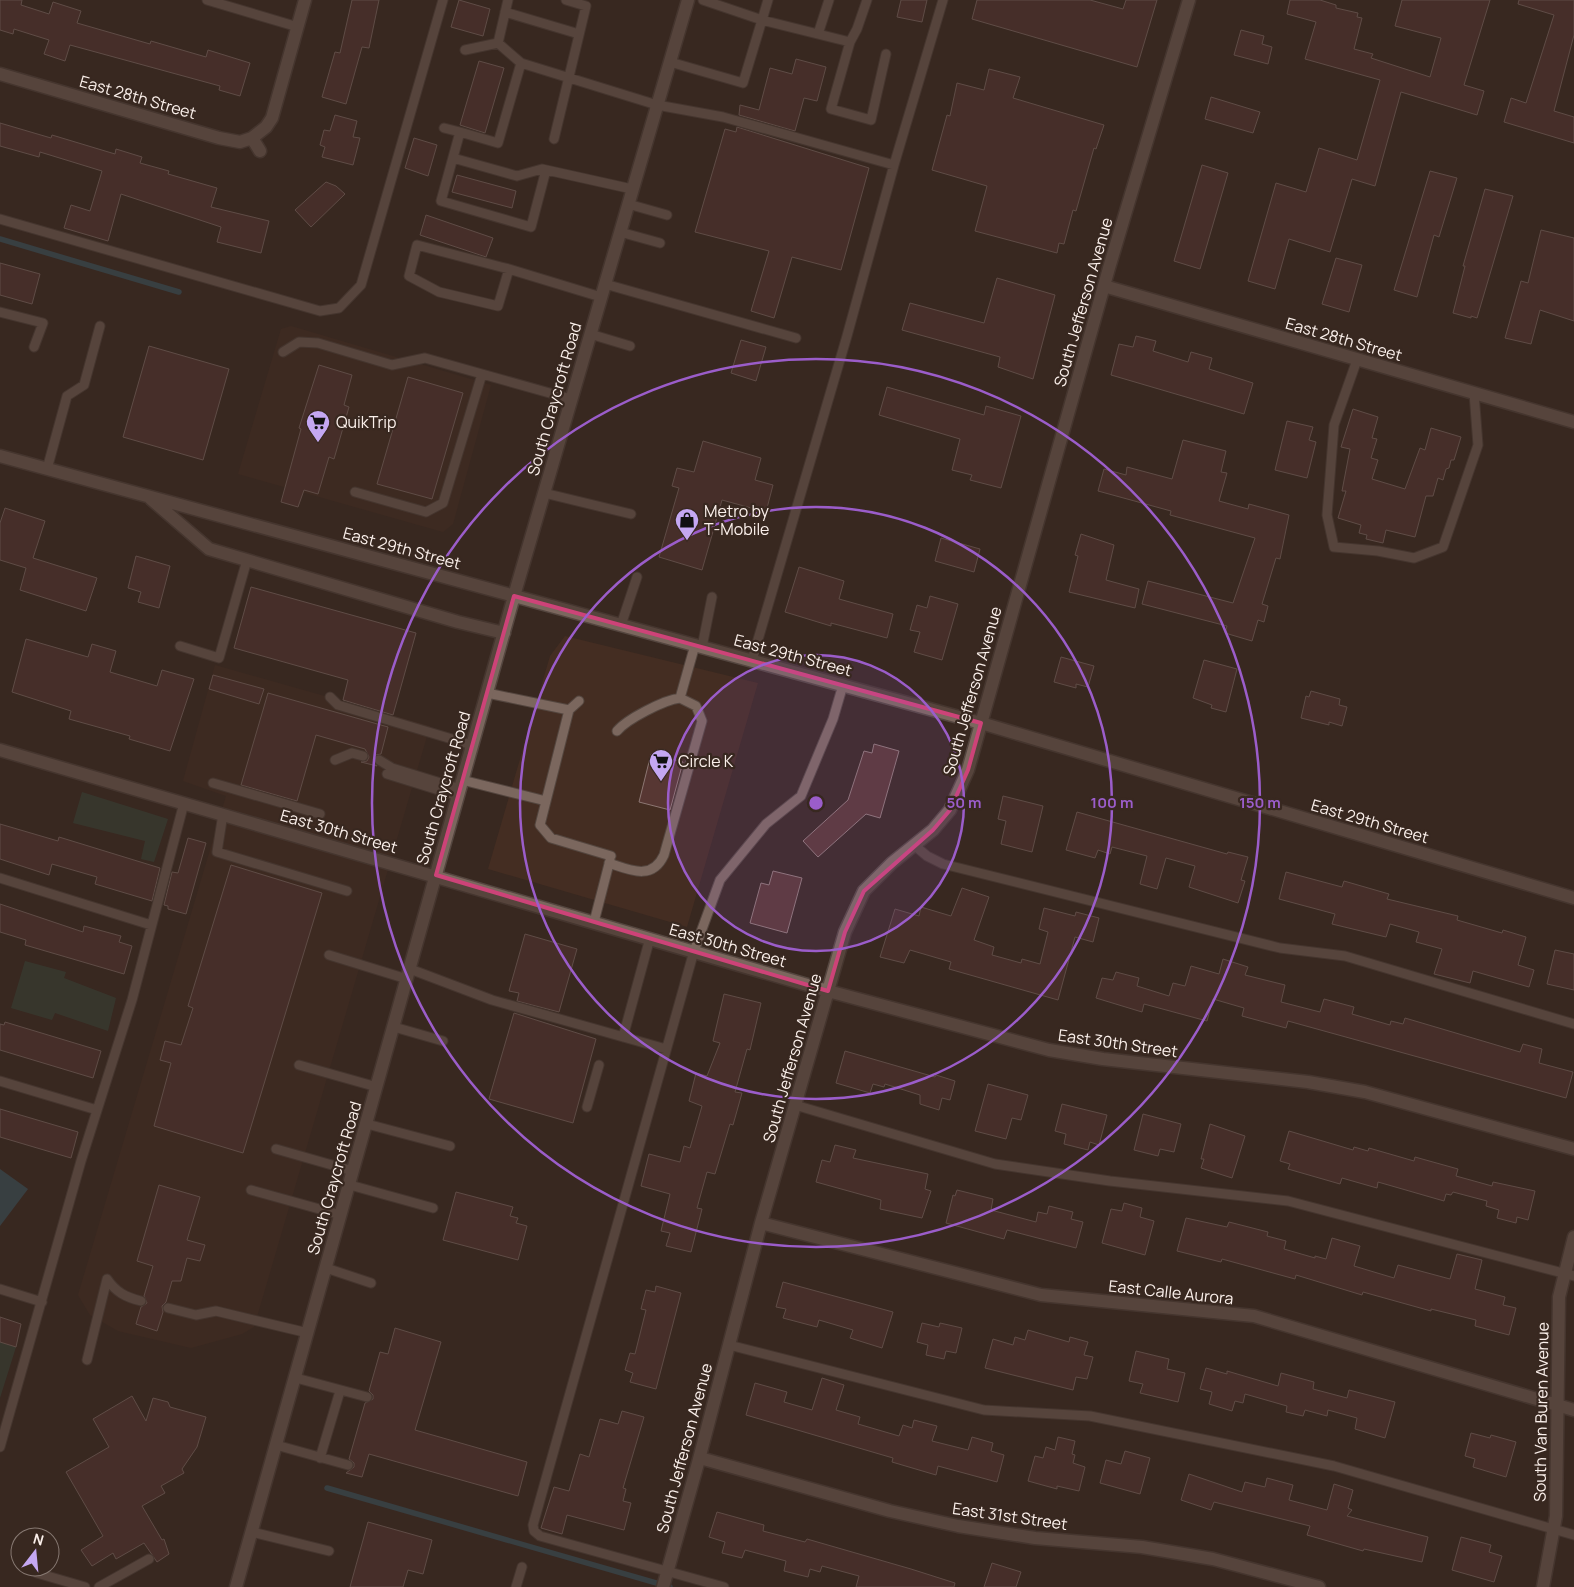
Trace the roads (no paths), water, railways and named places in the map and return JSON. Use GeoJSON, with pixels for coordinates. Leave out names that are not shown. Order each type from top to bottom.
{"type":"FeatureCollection","features":[{"type":"Feature","properties":{"kind":"street"},"geometry":{"type":"LineString","coordinates":[[260,151],[252,138],[266,127],[272,118],[306,0]]}},
{"type":"Feature","properties":{"kind":"street","name":"South Craycroft Road"},"geometry":{"type":"LineString","coordinates":[[236,1587],[514,596],[688,0]]}},
{"type":"Feature","properties":{"kind":"street","name":"South Jefferson Avenue"},"geometry":{"type":"LineString","coordinates":[[663,1587],[700,1458],[761,1223],[844,932],[864,890],[892,863],[933,830],[950,810],[968,770],[1104,286],[1189,0]]}},
{"type":"Feature","properties":{"kind":"street","name":"East 28th Street"},"geometry":{"type":"LineString","coordinates":[[0,74],[219,138],[240,142],[252,138]]}},
{"type":"Feature","properties":{"kind":"street","name":"East 28th Street"},"geometry":{"type":"LineString","coordinates":[[1104,286],[1574,422]]}},
{"type":"Feature","properties":{"kind":"street","name":"East 29th Street"},"geometry":{"type":"LineString","coordinates":[[0,456],[980,722],[1574,898]]}},
{"type":"Feature","properties":{"kind":"street"},"geometry":{"type":"LineString","coordinates":[[149,497],[208,549],[458,622],[504,633]]}},
{"type":"Feature","properties":{"kind":"street","name":"East 30th Street"},"geometry":{"type":"LineString","coordinates":[[0,750],[436,875],[828,991],[1049,1050],[1143,1064],[1308,1082],[1365,1092],[1574,1149]]}},
{"type":"Feature","properties":{"kind":"street","name":"East Calle Aurora"},"geometry":{"type":"LineString","coordinates":[[761,1223],[1040,1295],[1254,1316],[1574,1410]]}},
{"type":"Feature","properties":{"kind":"street","name":"South Van Buren Avenue"},"geometry":{"type":"LineString","coordinates":[[1543,1587],[1553,1529],[1559,1406],[1560,1297],[1570,1274],[1574,1237]]}},
{"type":"Feature","properties":{"kind":"street","name":"East 31st Street"},"geometry":{"type":"LineString","coordinates":[[700,1458],[890,1511],[958,1526],[1035,1538],[1151,1548],[1213,1559],[1319,1587]]}},
{"type":"Feature","properties":{"kind":"lane"},"geometry":{"type":"LineString","coordinates":[[207,0],[298,27]]}},
{"type":"Feature","properties":{"kind":"lane"},"geometry":{"type":"LineString","coordinates":[[0,219],[320,311],[338,308],[361,285],[443,0]]}},
{"type":"Feature","properties":{"kind":"lane"},"geometry":{"type":"LineString","coordinates":[[498,43],[508,0]]}},
{"type":"Feature","properties":{"kind":"lane"},"geometry":{"type":"LineString","coordinates":[[554,138],[586,6],[566,0]]}},
{"type":"Feature","properties":{"kind":"lane"},"geometry":{"type":"LineString","coordinates":[[703,0],[762,20],[850,42]]}},
{"type":"Feature","properties":{"kind":"lane"},"geometry":{"type":"LineString","coordinates":[[670,62],[743,83],[768,0]]}},
{"type":"Feature","properties":{"kind":"lane"},"geometry":{"type":"LineString","coordinates":[[818,34],[829,0]]}},
{"type":"Feature","properties":{"kind":"lane"},"geometry":{"type":"LineString","coordinates":[[867,0],[857,29],[850,42],[831,109],[871,120],[886,54]]}},
{"type":"Feature","properties":{"kind":"lane"},"geometry":{"type":"LineString","coordinates":[[752,660],[894,165],[944,0]]}},
{"type":"Feature","properties":{"kind":"lane"},"geometry":{"type":"LineString","coordinates":[[506,12],[579,34]]}},
{"type":"Feature","properties":{"kind":"lane"},"geometry":{"type":"LineString","coordinates":[[465,50],[498,43]]}},
{"type":"Feature","properties":{"kind":"lane"},"geometry":{"type":"LineString","coordinates":[[498,43],[521,63],[657,104],[724,117],[894,165]]}},
{"type":"Feature","properties":{"kind":"lane"},"geometry":{"type":"LineString","coordinates":[[444,128],[498,143],[521,63]]}},
{"type":"Feature","properties":{"kind":"lane"},"geometry":{"type":"LineString","coordinates":[[460,132],[441,201],[531,227],[546,170]]}},
{"type":"Feature","properties":{"kind":"lane"},"geometry":{"type":"LineString","coordinates":[[453,158],[516,176],[546,170],[632,189]]}},
{"type":"Feature","properties":{"kind":"lane"},"geometry":{"type":"LineString","coordinates":[[628,204],[667,215]]}},
{"type":"Feature","properties":{"kind":"lane"},"geometry":{"type":"LineString","coordinates":[[620,232],[660,243]]}},
{"type":"Feature","properties":{"kind":"lane"},"geometry":{"type":"LineString","coordinates":[[509,269],[498,306],[439,292],[409,276],[417,245],[509,269],[601,297]]}},
{"type":"Feature","properties":{"kind":"lane"},"geometry":{"type":"LineString","coordinates":[[605,284],[796,338]]}},
{"type":"Feature","properties":{"kind":"lane"},"geometry":{"type":"LineString","coordinates":[[0,312],[43,323],[34,347]]}},
{"type":"Feature","properties":{"kind":"lane"},"geometry":{"type":"LineString","coordinates":[[48,469],[67,396],[84,385],[100,326]]}},
{"type":"Feature","properties":{"kind":"lane"},"geometry":{"type":"LineString","coordinates":[[590,334],[630,346]]}},
{"type":"Feature","properties":{"kind":"lane"},"geometry":{"type":"LineString","coordinates":[[283,352],[299,342],[318,343],[392,365],[425,358],[571,399]]}},
{"type":"Feature","properties":{"kind":"lane"},"geometry":{"type":"LineString","coordinates":[[1357,360],[1334,425],[1327,515],[1334,547],[1378,551],[1414,558],[1443,547],[1478,445],[1474,394]]}},
{"type":"Feature","properties":{"kind":"lane"},"geometry":{"type":"LineString","coordinates":[[355,492],[426,512],[443,503],[482,374]]}},
{"type":"Feature","properties":{"kind":"lane"},"geometry":{"type":"LineString","coordinates":[[544,493],[631,514]]}},
{"type":"Feature","properties":{"kind":"lane"},"geometry":{"type":"LineString","coordinates":[[180,646],[219,658],[247,560]]}},
{"type":"Feature","properties":{"kind":"lane"},"geometry":{"type":"LineString","coordinates":[[621,625],[637,577]]}},
{"type":"Feature","properties":{"kind":"lane"},"geometry":{"type":"LineString","coordinates":[[680,698],[712,597]]}},
{"type":"Feature","properties":{"kind":"lane"},"geometry":{"type":"LineString","coordinates":[[724,1587],[540,1536],[534,1531],[533,1525],[694,951],[720,880],[766,824],[801,796],[833,719],[843,685]]}},
{"type":"Feature","properties":{"kind":"lane"},"geometry":{"type":"LineString","coordinates":[[487,693],[569,710]]}},
{"type":"Feature","properties":{"kind":"lane"},"geometry":{"type":"LineString","coordinates":[[330,697],[338,705],[472,745]]}},
{"type":"Feature","properties":{"kind":"lane"},"geometry":{"type":"LineString","coordinates":[[579,701],[569,710],[540,825],[551,838],[610,857],[640,874],[652,870],[661,863],[702,721],[696,706],[680,698],[671,699],[621,726],[617,731]]}},
{"type":"Feature","properties":{"kind":"lane"},"geometry":{"type":"LineString","coordinates":[[335,760],[352,753],[363,756]]}},
{"type":"Feature","properties":{"kind":"lane"},"geometry":{"type":"LineString","coordinates":[[379,760],[392,768],[460,788]]}},
{"type":"Feature","properties":{"kind":"lane"},"geometry":{"type":"LineString","coordinates":[[388,774],[460,788],[546,801]]}},
{"type":"Feature","properties":{"kind":"lane"},"geometry":{"type":"LineString","coordinates":[[213,783],[320,814]]}},
{"type":"Feature","properties":{"kind":"lane"},"geometry":{"type":"LineString","coordinates":[[0,1447],[97,1110],[132,1000],[184,803]]}},
{"type":"Feature","properties":{"kind":"lane"},"geometry":{"type":"LineString","coordinates":[[222,814],[217,852],[347,891]]}},
{"type":"Feature","properties":{"kind":"lane"},"geometry":{"type":"LineString","coordinates":[[914,845],[927,856],[943,864],[1280,948],[1345,956],[1574,1024]]}},
{"type":"Feature","properties":{"kind":"lane"},"geometry":{"type":"LineString","coordinates":[[594,922],[610,857]]}},
{"type":"Feature","properties":{"kind":"lane"},"geometry":{"type":"LineString","coordinates":[[0,878],[151,925]]}},
{"type":"Feature","properties":{"kind":"lane"},"geometry":{"type":"LineString","coordinates":[[623,1037],[650,938]]}},
{"type":"Feature","properties":{"kind":"lane"},"geometry":{"type":"LineString","coordinates":[[330,954],[408,974],[485,996],[492,1000],[666,1049]]}},
{"type":"Feature","properties":{"kind":"lane"},"geometry":{"type":"LineString","coordinates":[[394,1027],[442,1041]]}},
{"type":"Feature","properties":{"kind":"lane"},"geometry":{"type":"LineString","coordinates":[[299,1065],[377,1087]]}},
{"type":"Feature","properties":{"kind":"lane"},"geometry":{"type":"LineString","coordinates":[[587,1107],[599,1065]]}},
{"type":"Feature","properties":{"kind":"lane"},"geometry":{"type":"LineString","coordinates":[[0,1081],[97,1110]]}},
{"type":"Feature","properties":{"kind":"lane"},"geometry":{"type":"LineString","coordinates":[[795,1106],[995,1164],[1110,1181],[1288,1201],[1570,1274]]}},
{"type":"Feature","properties":{"kind":"lane"},"geometry":{"type":"LineString","coordinates":[[366,1124],[450,1146]]}},
{"type":"Feature","properties":{"kind":"lane"},"geometry":{"type":"LineString","coordinates":[[276,1149],[353,1171]]}},
{"type":"Feature","properties":{"kind":"lane"},"geometry":{"type":"LineString","coordinates":[[350,1185],[433,1208]]}},
{"type":"Feature","properties":{"kind":"lane"},"geometry":{"type":"LineString","coordinates":[[251,1190],[341,1215]]}},
{"type":"Feature","properties":{"kind":"lane"},"geometry":{"type":"LineString","coordinates":[[326,1268],[371,1283]]}},
{"type":"Feature","properties":{"kind":"lane"},"geometry":{"type":"LineString","coordinates":[[86,1360],[107,1279],[115,1290],[128,1298],[141,1301]]}},
{"type":"Feature","properties":{"kind":"lane"},"geometry":{"type":"LineString","coordinates":[[0,1289],[42,1302]]}},
{"type":"Feature","properties":{"kind":"lane"},"geometry":{"type":"LineString","coordinates":[[168,1308],[196,1314],[216,1311],[308,1333]]}},
{"type":"Feature","properties":{"kind":"lane"},"geometry":{"type":"LineString","coordinates":[[729,1345],[984,1410],[1090,1416],[1334,1466],[1574,1535]]}},
{"type":"Feature","properties":{"kind":"lane"},"geometry":{"type":"LineString","coordinates":[[296,1378],[367,1397]]}},
{"type":"Feature","properties":{"kind":"lane"},"geometry":{"type":"LineString","coordinates":[[320,1458],[340,1391]]}},
{"type":"Feature","properties":{"kind":"lane"},"geometry":{"type":"LineString","coordinates":[[276,1445],[348,1465]]}},
{"type":"Feature","properties":{"kind":"lane"},"geometry":{"type":"LineString","coordinates":[[252,1532],[329,1551]]}},
{"type":"Feature","properties":{"kind":"lane"},"geometry":{"type":"LineString","coordinates":[[99,1587],[149,1559]]}},
{"type":"Feature","properties":{"kind":"lane"},"geometry":{"type":"LineString","coordinates":[[516,1587],[522,1567]]}},
{"type":"Feature","properties":{"kind":"lane"},"geometry":{"type":"LineString","coordinates":[[51,1577],[85,1587]]}},
{"type":"Feature","properties":{"kind":"water"},"geometry":{"type":"Polygon","coordinates":[[[0,1169],[28,1189],[0,1226],[0,1169]]]}},
{"type":"Feature","properties":{"kind":"waterway"},"geometry":{"type":"LineString","coordinates":[[0,239],[179,292]]}},
{"type":"Feature","properties":{"kind":"waterway"},"geometry":{"type":"LineString","coordinates":[[327,1488],[670,1587]]}},
{"type":"Feature","properties":{"kind":"place","name":"QuikTrip"},"geometry":{"type":"Point","coordinates":[318,443]}},
{"type":"Feature","properties":{"kind":"place","name":"Metro by T-Mobile"},"geometry":{"type":"Point","coordinates":[687,541]}},
{"type":"Feature","properties":{"kind":"place","name":"Circle K"},"geometry":{"type":"Point","coordinates":[661,782]}}]}
